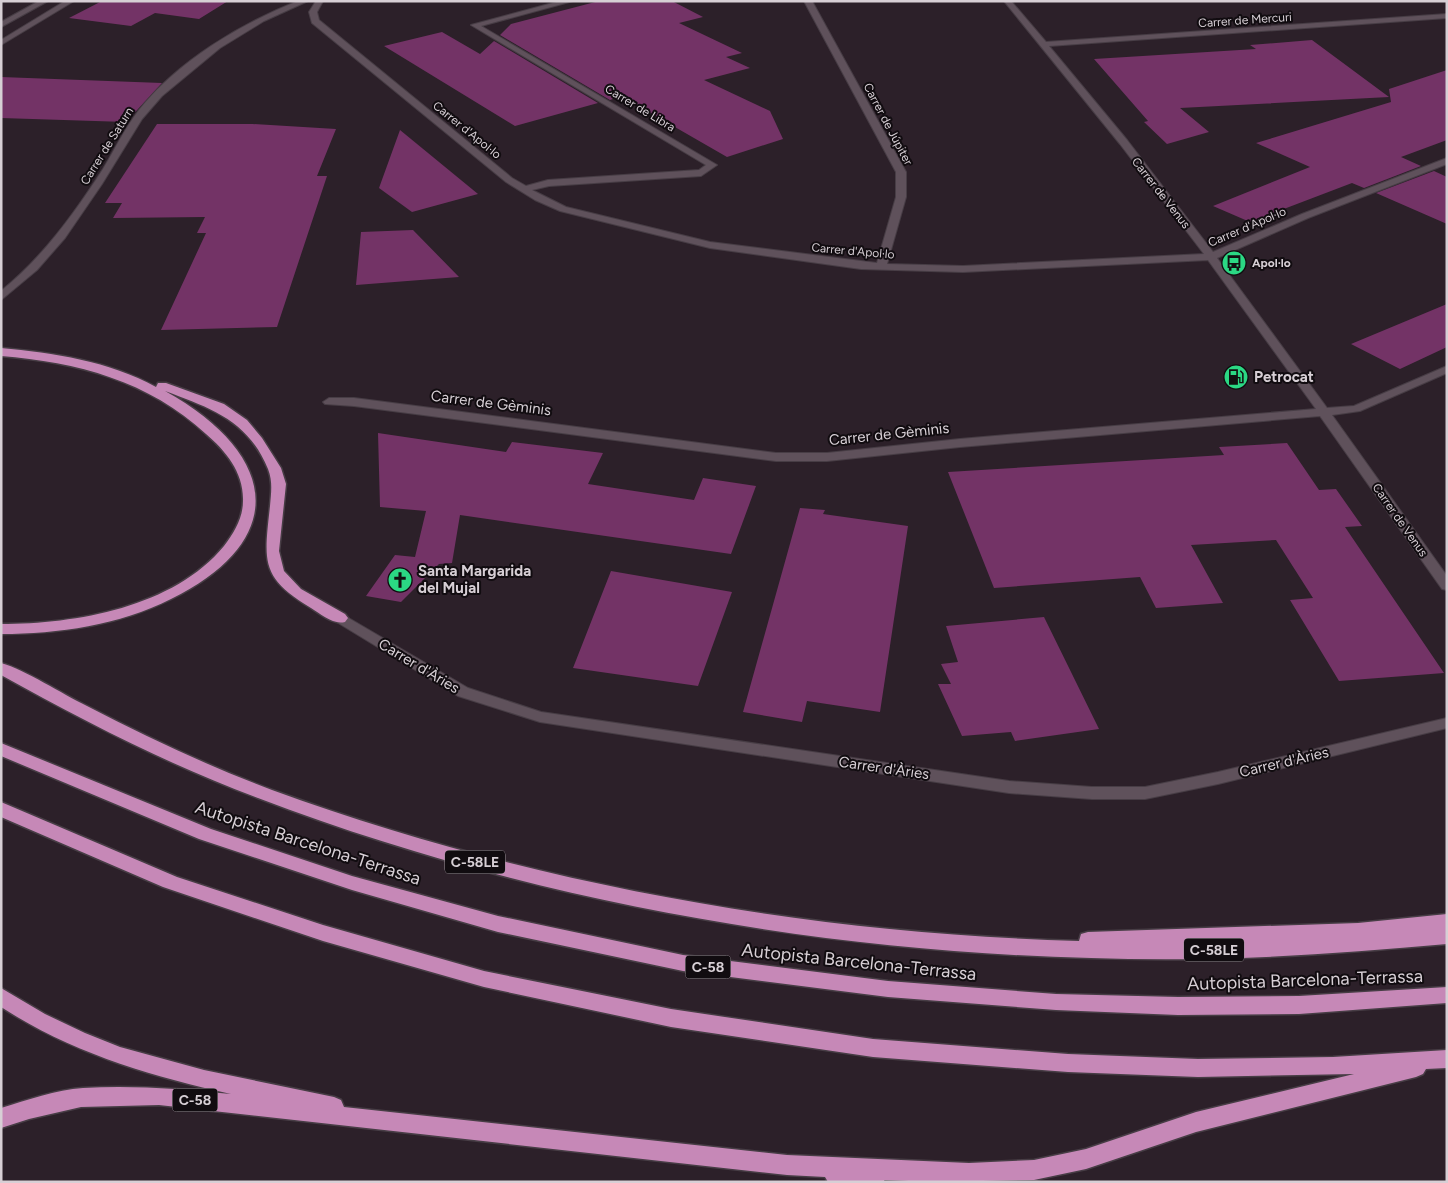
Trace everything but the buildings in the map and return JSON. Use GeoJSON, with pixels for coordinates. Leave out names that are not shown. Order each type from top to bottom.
{"type":"FeatureCollection","features":[{"type":"Feature","properties":{"kind":"highway"},"geometry":{"type":"LineString","coordinates":[[1,352],[67,359],[163,386],[219,407],[242,424],[267,455],[279,484],[272,552],[278,572],[296,592],[340,618]]}},
{"type":"Feature","properties":{"kind":"highway"},"geometry":{"type":"LineString","coordinates":[[1,629],[52,627],[90,621],[151,602],[179,589],[206,572],[231,550],[247,522],[250,500],[247,477],[238,461],[202,421],[178,404],[131,378]]}},
{"type":"Feature","properties":{"kind":"highway","name":"C-58LE"},"geometry":{"type":"LineString","coordinates":[[1,668],[194,764],[264,793],[466,859],[578,887],[812,927],[981,943],[1066,948],[1192,951],[1259,950],[1447,936]]}},
{"type":"Feature","properties":{"kind":"highway","name":"Autopista Barcelona-Terrassa"},"geometry":{"type":"LineString","coordinates":[[1,749],[205,834],[352,883],[498,924],[683,964],[888,989],[1056,1002],[1178,1006],[1299,1005],[1447,995]]}},
{"type":"Feature","properties":{"kind":"highway"},"geometry":{"type":"LineString","coordinates":[[1,809],[170,882],[323,933],[484,979],[671,1018],[873,1048],[1068,1063],[1198,1068],[1333,1066],[1447,1060]]}},
{"type":"Feature","properties":{"kind":"highway"},"geometry":{"type":"LineString","coordinates":[[981,943],[1358,931],[1447,922]]}},
{"type":"Feature","properties":{"kind":"highway"},"geometry":{"type":"LineString","coordinates":[[1,996],[30,1018],[79,1040],[176,1073],[391,1120],[787,1165],[969,1173],[1034,1170],[1086,1160],[1196,1122],[1447,1060]]}},
{"type":"Feature","properties":{"kind":"highway","name":"C-58"},"geometry":{"type":"LineString","coordinates":[[1,1118],[29,1109],[81,1098],[159,1096],[391,1120]]}},
{"type":"Feature","properties":{"kind":"highway"},"geometry":{"type":"LineString","coordinates":[[787,1165],[874,1182]]}},
{"type":"Feature","properties":{"kind":"street"},"geometry":{"type":"LineString","coordinates":[[1,25],[45,1]]}},
{"type":"Feature","properties":{"kind":"street"},"geometry":{"type":"LineString","coordinates":[[1,35],[60,1]]}},
{"type":"Feature","properties":{"kind":"street"},"geometry":{"type":"LineString","coordinates":[[1,43],[71,1]]}},
{"type":"Feature","properties":{"kind":"street","name":"Carrer de Saturn"},"geometry":{"type":"LineString","coordinates":[[1,297],[26,277],[77,218],[134,123],[152,102],[212,51],[275,13],[305,1]]}},
{"type":"Feature","properties":{"kind":"street"},"geometry":{"type":"LineString","coordinates":[[275,13],[295,11],[312,14],[320,1]]}},
{"type":"Feature","properties":{"kind":"street","name":"Carrer de Libra"},"geometry":{"type":"LineString","coordinates":[[524,190],[548,183],[701,173],[712,165],[475,25],[570,1]]}},
{"type":"Feature","properties":{"kind":"street","name":"Carrer de Júpiter"},"geometry":{"type":"LineString","coordinates":[[808,1],[901,172],[901,197],[881,267]]}},
{"type":"Feature","properties":{"kind":"street","name":"Carrer de Venus"},"geometry":{"type":"LineString","coordinates":[[1007,1],[1045,44],[1211,257],[1447,586]]}},
{"type":"Feature","properties":{"kind":"street","name":"Carrer d'Apol·lo"},"geometry":{"type":"LineString","coordinates":[[312,14],[314,21],[321,27],[430,117],[524,190],[563,209],[710,245],[806,260],[932,270],[1012,268],[1211,257],[1305,216],[1447,162]]}},
{"type":"Feature","properties":{"kind":"street","name":"Carrer de Mercuri"},"geometry":{"type":"LineString","coordinates":[[1045,44],[1447,16]]}},
{"type":"Feature","properties":{"kind":"street","name":"Carrer de Gèminis"},"geometry":{"type":"LineString","coordinates":[[329,402],[354,402],[753,454],[800,458],[1095,430],[1356,409],[1447,369]]}},
{"type":"Feature","properties":{"kind":"street","name":"Carrer d'Àries"},"geometry":{"type":"LineString","coordinates":[[340,618],[463,692],[540,717],[1009,787],[1092,793],[1145,793],[1218,778],[1447,722]]}},
{"type":"Feature","properties":{"kind":"place","name":"Apol·lo"},"geometry":{"type":"Point","coordinates":[1234,263]}},
{"type":"Feature","properties":{"kind":"place","name":"Petrocat"},"geometry":{"type":"Point","coordinates":[1236,377]}},
{"type":"Feature","properties":{"kind":"place","name":"Santa Margarida del Mujal"},"geometry":{"type":"Point","coordinates":[400,580]}}]}
